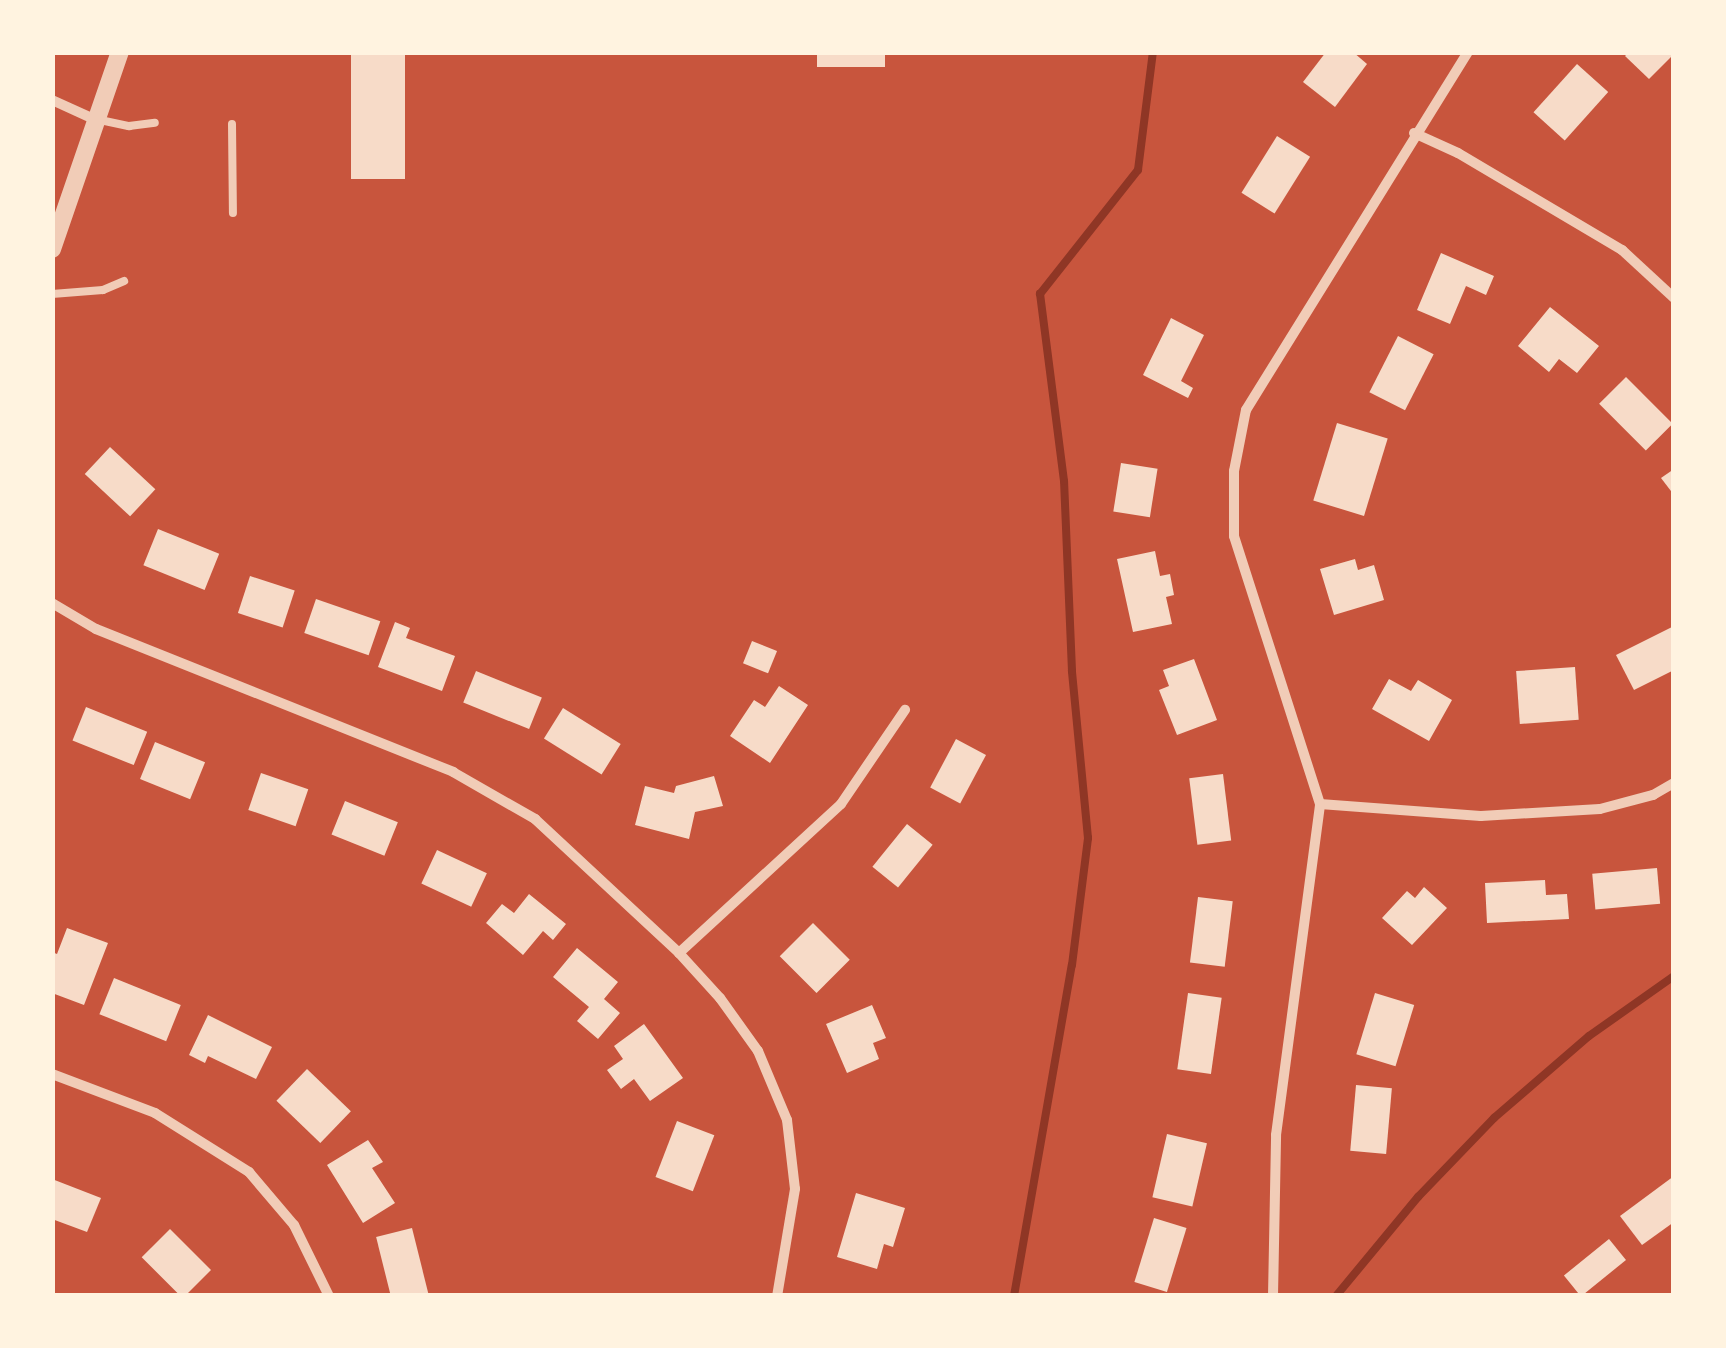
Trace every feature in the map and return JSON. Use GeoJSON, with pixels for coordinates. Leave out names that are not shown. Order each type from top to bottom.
{"type":"FeatureCollection","features":[{"type":"Feature","properties":{"kind":"street"},"geometry":{"type":"LineString","coordinates":[[52,249],[120,52]]}},
{"type":"Feature","properties":{"kind":"street"},"geometry":{"type":"LineString","coordinates":[[1273,1296],[1276,1135],[1320,804],[1234,536],[1234,471],[1246,410],[1414,133],[1468,52]]}},
{"type":"Feature","properties":{"kind":"street"},"geometry":{"type":"LineString","coordinates":[[52,100],[96,120]]}},
{"type":"Feature","properties":{"kind":"street"},"geometry":{"type":"LineString","coordinates":[[1414,133],[1458,153],[1622,250],[1674,298]]}},
{"type":"Feature","properties":{"kind":"street"},"geometry":{"type":"LineString","coordinates":[[52,603],[96,629],[453,772],[535,819],[679,953],[720,998],[758,1051],[787,1120],[795,1189],[776,1296]]}},
{"type":"Feature","properties":{"kind":"street"},"geometry":{"type":"LineString","coordinates":[[679,953],[841,804],[905,710]]}},
{"type":"Feature","properties":{"kind":"street"},"geometry":{"type":"LineString","coordinates":[[1320,804],[1481,816],[1600,809],[1653,795],[1674,783]]}},
{"type":"Feature","properties":{"kind":"street"},"geometry":{"type":"LineString","coordinates":[[52,1074],[154,1114],[249,1172],[294,1224],[329,1296]]}},
{"type":"Feature","properties":{"kind":"lane"},"geometry":{"type":"LineString","coordinates":[[96,120],[129,126],[154,123]]}},
{"type":"Feature","properties":{"kind":"lane"},"geometry":{"type":"LineString","coordinates":[[232,124],[233,214]]}},
{"type":"Feature","properties":{"kind":"lane"},"geometry":{"type":"LineString","coordinates":[[52,294],[103,290],[124,281]]}},
{"type":"Feature","properties":{"kind":"building"},"geometry":{"type":"Polygon","coordinates":[[[351,52],[405,52],[405,179],[351,179],[351,52]]]}},
{"type":"Feature","properties":{"kind":"building"},"geometry":{"type":"Polygon","coordinates":[[[817,52],[885,52],[885,67],[817,67],[817,52]]]}},
{"type":"Feature","properties":{"kind":"building"},"geometry":{"type":"Polygon","coordinates":[[[1326,52],[1353,52],[1367,64],[1335,107],[1303,82],[1326,52]]]}},
{"type":"Feature","properties":{"kind":"building"},"geometry":{"type":"Polygon","coordinates":[[[1629,52],[1674,54],[1649,79],[1625,56],[1629,52]]]}},
{"type":"Feature","properties":{"kind":"building"},"geometry":{"type":"Polygon","coordinates":[[[1577,64],[1608,92],[1565,140],[1534,112],[1577,64]]]}},
{"type":"Feature","properties":{"kind":"building"},"geometry":{"type":"Polygon","coordinates":[[[1277,136],[1310,157],[1275,213],[1241,193],[1277,136]]]}},
{"type":"Feature","properties":{"kind":"building"},"geometry":{"type":"Polygon","coordinates":[[[1441,253],[1494,276],[1486,295],[1466,286],[1450,324],[1417,310],[1441,253]]]}},
{"type":"Feature","properties":{"kind":"building"},"geometry":{"type":"Polygon","coordinates":[[[1550,307],[1599,346],[1577,373],[1559,359],[1549,372],[1518,346],[1550,307]]]}},
{"type":"Feature","properties":{"kind":"building"},"geometry":{"type":"Polygon","coordinates":[[[1171,318],[1204,335],[1181,381],[1193,388],[1188,398],[1143,375],[1171,318]]]}},
{"type":"Feature","properties":{"kind":"building"},"geometry":{"type":"Polygon","coordinates":[[[1398,336],[1434,354],[1405,410],[1369,392],[1398,336]]]}},
{"type":"Feature","properties":{"kind":"building"},"geometry":{"type":"Polygon","coordinates":[[[1626,377],[1673,424],[1646,451],[1599,404],[1626,377]]]}},
{"type":"Feature","properties":{"kind":"building"},"geometry":{"type":"Polygon","coordinates":[[[1337,423],[1388,438],[1364,516],[1313,500],[1337,423]]]}},
{"type":"Feature","properties":{"kind":"building"},"geometry":{"type":"Polygon","coordinates":[[[110,447],[155,489],[130,516],[85,474],[110,447]]]}},
{"type":"Feature","properties":{"kind":"building"},"geometry":{"type":"Polygon","coordinates":[[[1121,463],[1158,469],[1150,517],[1113,511],[1121,463]]]}},
{"type":"Feature","properties":{"kind":"building"},"geometry":{"type":"Polygon","coordinates":[[[1674,469],[1674,495],[1661,478],[1674,469]]]}},
{"type":"Feature","properties":{"kind":"building"},"geometry":{"type":"Polygon","coordinates":[[[158,529],[219,554],[205,590],[143,565],[158,529]]]}},
{"type":"Feature","properties":{"kind":"building"},"geometry":{"type":"Polygon","coordinates":[[[1155,551],[1160,576],[1170,574],[1174,595],[1166,597],[1172,624],[1133,632],[1117,559],[1155,551]]]}},
{"type":"Feature","properties":{"kind":"building"},"geometry":{"type":"Polygon","coordinates":[[[1355,559],[1358,570],[1374,565],[1384,600],[1334,615],[1320,569],[1355,559]]]}},
{"type":"Feature","properties":{"kind":"building"},"geometry":{"type":"Polygon","coordinates":[[[250,576],[295,591],[283,628],[238,613],[250,576]]]}},
{"type":"Feature","properties":{"kind":"building"},"geometry":{"type":"Polygon","coordinates":[[[316,599],[380,621],[369,655],[304,633],[316,599]]]}},
{"type":"Feature","properties":{"kind":"building"},"geometry":{"type":"Polygon","coordinates":[[[395,622],[410,628],[406,638],[455,656],[442,691],[378,667],[395,622]]]}},
{"type":"Feature","properties":{"kind":"building"},"geometry":{"type":"Polygon","coordinates":[[[1674,626],[1674,670],[1634,690],[1616,655],[1674,626]]]}},
{"type":"Feature","properties":{"kind":"building"},"geometry":{"type":"Polygon","coordinates":[[[752,641],[777,651],[768,673],[743,663],[752,641]]]}},
{"type":"Feature","properties":{"kind":"building"},"geometry":{"type":"Polygon","coordinates":[[[1194,659],[1217,720],[1177,735],[1159,690],[1169,686],[1163,670],[1194,659]]]}},
{"type":"Feature","properties":{"kind":"building"},"geometry":{"type":"Polygon","coordinates":[[[1575,667],[1579,720],[1520,724],[1516,671],[1575,667]]]}},
{"type":"Feature","properties":{"kind":"building"},"geometry":{"type":"Polygon","coordinates":[[[476,671],[542,698],[529,729],[463,703],[476,671]]]}},
{"type":"Feature","properties":{"kind":"building"},"geometry":{"type":"Polygon","coordinates":[[[1389,679],[1411,691],[1418,680],[1452,700],[1429,741],[1372,709],[1389,679]]]}},
{"type":"Feature","properties":{"kind":"building"},"geometry":{"type":"Polygon","coordinates":[[[779,686],[808,705],[770,763],[730,736],[754,700],[765,707],[779,686]]]}},
{"type":"Feature","properties":{"kind":"building"},"geometry":{"type":"Polygon","coordinates":[[[86,707],[147,732],[134,765],[73,740],[86,707]]]}},
{"type":"Feature","properties":{"kind":"building"},"geometry":{"type":"Polygon","coordinates":[[[563,708],[621,744],[602,775],[544,739],[563,708]]]}},
{"type":"Feature","properties":{"kind":"building"},"geometry":{"type":"Polygon","coordinates":[[[956,739],[986,755],[960,804],[930,788],[956,739]]]}},
{"type":"Feature","properties":{"kind":"building"},"geometry":{"type":"Polygon","coordinates":[[[155,742],[205,762],[190,799],[140,779],[155,742]]]}},
{"type":"Feature","properties":{"kind":"building"},"geometry":{"type":"Polygon","coordinates":[[[261,773],[308,789],[296,826],[248,810],[261,773]]]}},
{"type":"Feature","properties":{"kind":"building"},"geometry":{"type":"Polygon","coordinates":[[[1223,774],[1231,841],[1197,845],[1189,778],[1223,774]]]}},
{"type":"Feature","properties":{"kind":"building"},"geometry":{"type":"Polygon","coordinates":[[[714,776],[723,806],[695,812],[689,839],[635,825],[645,786],[674,793],[676,786],[714,776]]]}},
{"type":"Feature","properties":{"kind":"building"},"geometry":{"type":"Polygon","coordinates":[[[345,801],[398,822],[384,856],[332,834],[345,801]]]}},
{"type":"Feature","properties":{"kind":"building"},"geometry":{"type":"Polygon","coordinates":[[[907,824],[933,845],[898,888],[872,867],[907,824]]]}},
{"type":"Feature","properties":{"kind":"building"},"geometry":{"type":"Polygon","coordinates":[[[437,850],[487,873],[471,907],[421,884],[437,850]]]}},
{"type":"Feature","properties":{"kind":"building"},"geometry":{"type":"Polygon","coordinates":[[[1657,868],[1660,904],[1595,910],[1592,874],[1657,868]]]}},
{"type":"Feature","properties":{"kind":"building"},"geometry":{"type":"Polygon","coordinates":[[[1545,880],[1546,895],[1567,894],[1569,919],[1487,923],[1485,883],[1545,880]]]}},
{"type":"Feature","properties":{"kind":"building"},"geometry":{"type":"Polygon","coordinates":[[[1424,887],[1447,908],[1412,945],[1382,918],[1407,891],[1415,898],[1424,887]]]}},
{"type":"Feature","properties":{"kind":"building"},"geometry":{"type":"Polygon","coordinates":[[[529,894],[566,924],[553,940],[543,931],[523,955],[486,923],[502,904],[514,913],[529,894]]]}},
{"type":"Feature","properties":{"kind":"building"},"geometry":{"type":"Polygon","coordinates":[[[1198,897],[1233,901],[1225,967],[1190,963],[1198,897]]]}},
{"type":"Feature","properties":{"kind":"building"},"geometry":{"type":"Polygon","coordinates":[[[813,923],[850,960],[817,993],[780,956],[813,923]]]}},
{"type":"Feature","properties":{"kind":"building"},"geometry":{"type":"Polygon","coordinates":[[[67,928],[108,943],[84,1005],[52,993],[52,952],[57,954],[67,928]]]}},
{"type":"Feature","properties":{"kind":"building"},"geometry":{"type":"Polygon","coordinates":[[[577,948],[618,982],[604,999],[620,1013],[598,1039],[577,1021],[589,1007],[553,977],[577,948]]]}},
{"type":"Feature","properties":{"kind":"building"},"geometry":{"type":"Polygon","coordinates":[[[114,978],[181,1005],[166,1041],[99,1014],[114,978]]]}},
{"type":"Feature","properties":{"kind":"building"},"geometry":{"type":"Polygon","coordinates":[[[1188,993],[1222,998],[1211,1074],[1177,1069],[1188,993]]]}},
{"type":"Feature","properties":{"kind":"building"},"geometry":{"type":"Polygon","coordinates":[[[1375,993],[1414,1005],[1395,1066],[1356,1054],[1375,993]]]}},
{"type":"Feature","properties":{"kind":"building"},"geometry":{"type":"Polygon","coordinates":[[[872,1005],[886,1038],[873,1043],[879,1059],[847,1073],[826,1024],[872,1005]]]}},
{"type":"Feature","properties":{"kind":"building"},"geometry":{"type":"Polygon","coordinates":[[[208,1015],[272,1047],[256,1079],[208,1056],[205,1063],[189,1055],[208,1015]]]}},
{"type":"Feature","properties":{"kind":"building"},"geometry":{"type":"Polygon","coordinates":[[[644,1024],[683,1078],[650,1101],[634,1079],[621,1089],[607,1070],[623,1059],[614,1046],[644,1024]]]}},
{"type":"Feature","properties":{"kind":"building"},"geometry":{"type":"Polygon","coordinates":[[[307,1069],[351,1111],[320,1143],[276,1101],[307,1069]]]}},
{"type":"Feature","properties":{"kind":"building"},"geometry":{"type":"Polygon","coordinates":[[[1356,1085],[1392,1088],[1386,1154],[1350,1151],[1356,1085]]]}},
{"type":"Feature","properties":{"kind":"building"},"geometry":{"type":"Polygon","coordinates":[[[677,1121],[714,1135],[693,1191],[655,1177],[677,1121]]]}},
{"type":"Feature","properties":{"kind":"building"},"geometry":{"type":"Polygon","coordinates":[[[1167,1134],[1207,1143],[1192,1207],[1152,1197],[1167,1134]]]}},
{"type":"Feature","properties":{"kind":"building"},"geometry":{"type":"Polygon","coordinates":[[[368,1140],[383,1162],[372,1168],[395,1203],[363,1223],[327,1165],[368,1140]]]}},
{"type":"Feature","properties":{"kind":"building"},"geometry":{"type":"Polygon","coordinates":[[[1674,1176],[1674,1222],[1642,1245],[1620,1216],[1674,1176]]]}},
{"type":"Feature","properties":{"kind":"building"},"geometry":{"type":"Polygon","coordinates":[[[52,1179],[101,1198],[87,1232],[52,1219],[52,1179]]]}},
{"type":"Feature","properties":{"kind":"building"},"geometry":{"type":"Polygon","coordinates":[[[856,1193],[905,1208],[893,1247],[884,1244],[877,1269],[837,1257],[856,1193]]]}},
{"type":"Feature","properties":{"kind":"building"},"geometry":{"type":"Polygon","coordinates":[[[1154,1218],[1187,1228],[1167,1292],[1134,1282],[1154,1218]]]}},
{"type":"Feature","properties":{"kind":"building"},"geometry":{"type":"Polygon","coordinates":[[[412,1228],[429,1296],[391,1296],[376,1237],[412,1228]]]}},
{"type":"Feature","properties":{"kind":"building"},"geometry":{"type":"Polygon","coordinates":[[[170,1229],[211,1270],[180,1296],[142,1257],[170,1229]]]}},
{"type":"Feature","properties":{"kind":"building"},"geometry":{"type":"Polygon","coordinates":[[[1609,1239],[1626,1260],[1582,1296],[1564,1276],[1609,1239]]]}},
{"type":"Feature","properties":{"kind":"waterway"},"geometry":{"type":"LineString","coordinates":[[1014,1296],[1072,965],[1088,838],[1072,671],[1064,481],[1040,294],[1138,170],[1153,52]]}},
{"type":"Feature","properties":{"kind":"waterway"},"geometry":{"type":"LineString","coordinates":[[1336,1296],[1418,1197],[1494,1118],[1589,1036],[1674,976]]}}]}
